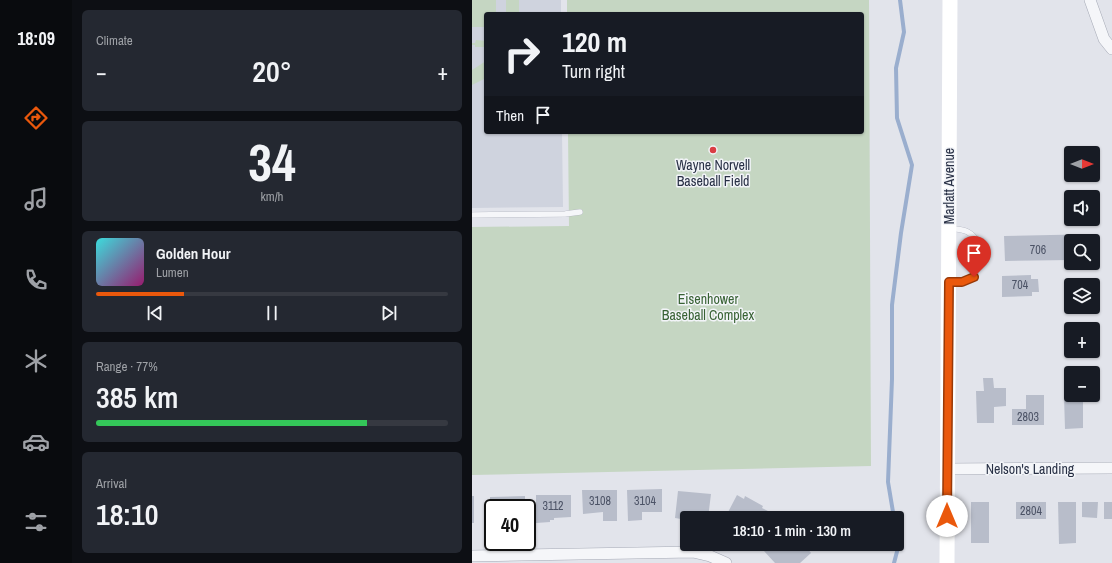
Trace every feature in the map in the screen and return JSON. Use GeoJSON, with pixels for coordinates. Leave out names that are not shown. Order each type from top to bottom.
{"type":"FeatureCollection","features":[{"type":"Feature","properties":{"kind":"street","name":"Marlatt Avenue"},"geometry":{"type":"LineString","coordinates":[[947,563],[950,0]]}},
{"type":"Feature","properties":{"kind":"street"},"geometry":{"type":"LineString","coordinates":[[1090,0],[1104,39],[1112,49]]}},
{"type":"Feature","properties":{"kind":"street","name":"Nelson's Landing"},"geometry":{"type":"LineString","coordinates":[[948,469],[1112,468]]}},
{"type":"Feature","properties":{"kind":"street"},"geometry":{"type":"LineString","coordinates":[[472,556],[618,558],[694,552],[710,556],[726,563]]}},
{"type":"Feature","properties":{"kind":"lane"},"geometry":{"type":"LineString","coordinates":[[472,215],[565,214],[580,212]]}},
{"type":"Feature","properties":{"kind":"lane"},"geometry":{"type":"LineString","coordinates":[[949,228],[967,232],[976,239],[981,252],[979,266],[974,277],[962,282],[949,282]]}},
{"type":"Feature","properties":{"kind":"shaded area"},"geometry":{"type":"Polygon","coordinates":[[[472,0],[561,0],[561,12],[484,12],[484,134],[562,134],[563,207],[472,208],[472,0]]]}},
{"type":"Feature","properties":{"kind":"green space"},"geometry":{"type":"Polygon","coordinates":[[[472,0],[496,0],[496,12],[484,12],[484,27],[472,27],[472,0]]]}},
{"type":"Feature","properties":{"kind":"green space"},"geometry":{"type":"Polygon","coordinates":[[[506,0],[519,0],[519,12],[506,12],[506,0]]]}},
{"type":"Feature","properties":{"kind":"green space","name":"Eisenhower Baseball Complex"},"geometry":{"type":"Polygon","coordinates":[[[567,0],[869,0],[871,466],[472,475],[472,227],[569,226],[568,134],[864,134],[864,12],[567,12],[567,0]]]}},
{"type":"Feature","properties":{"kind":"green space"},"geometry":{"type":"Polygon","coordinates":[[[476,40],[484,41],[484,47],[475,47],[472,43],[475,43],[476,40]]]}},
{"type":"Feature","properties":{"kind":"green space"},"geometry":{"type":"Polygon","coordinates":[[[484,62],[484,79],[472,85],[472,70],[484,62]]]}},
{"type":"Feature","properties":{"kind":"building"},"geometry":{"type":"Polygon","coordinates":[[[1064,235],[1064,260],[1005,261],[1004,236],[1064,235]]]}},
{"type":"Feature","properties":{"kind":"building"},"geometry":{"type":"Polygon","coordinates":[[[1031,275],[1031,279],[1038,279],[1039,292],[1032,292],[1032,296],[1002,297],[1002,276],[1031,275]]]}},
{"type":"Feature","properties":{"kind":"building"},"geometry":{"type":"Polygon","coordinates":[[[983,378],[993,378],[994,388],[1006,388],[1006,406],[994,407],[994,423],[977,423],[976,391],[984,391],[983,378]]]}},
{"type":"Feature","properties":{"kind":"building"},"geometry":{"type":"Polygon","coordinates":[[[1026,395],[1044,395],[1044,425],[1012,425],[1012,409],[1026,409],[1026,395]]]}},
{"type":"Feature","properties":{"kind":"building"},"geometry":{"type":"Polygon","coordinates":[[[1064,402],[1083,402],[1083,428],[1065,429],[1064,402]]]}},
{"type":"Feature","properties":{"kind":"building"},"geometry":{"type":"Polygon","coordinates":[[[662,489],[662,512],[642,512],[642,520],[628,521],[627,490],[662,489]]]}},
{"type":"Feature","properties":{"kind":"building"},"geometry":{"type":"Polygon","coordinates":[[[582,490],[617,490],[617,521],[603,521],[603,512],[583,514],[582,490]]]}},
{"type":"Feature","properties":{"kind":"building"},"geometry":{"type":"Polygon","coordinates":[[[678,491],[711,494],[709,511],[680,511],[680,519],[675,518],[678,491]]]}},
{"type":"Feature","properties":{"kind":"building"},"geometry":{"type":"Polygon","coordinates":[[[536,495],[571,495],[571,517],[554,518],[554,520],[550,520],[550,522],[536,523],[536,495]]]}},
{"type":"Feature","properties":{"kind":"building"},"geometry":{"type":"Polygon","coordinates":[[[737,495],[744,499],[745,496],[763,506],[762,508],[768,511],[729,511],[737,495]]]}},
{"type":"Feature","properties":{"kind":"building"},"geometry":{"type":"Polygon","coordinates":[[[472,496],[474,496],[474,523],[472,523],[472,496]]]}},
{"type":"Feature","properties":{"kind":"building"},"geometry":{"type":"Polygon","coordinates":[[[525,496],[525,499],[490,499],[490,497],[525,496]]]}},
{"type":"Feature","properties":{"kind":"building"},"geometry":{"type":"Polygon","coordinates":[[[971,502],[989,502],[989,543],[971,543],[971,502]]]}},
{"type":"Feature","properties":{"kind":"building"},"geometry":{"type":"Polygon","coordinates":[[[1016,502],[1046,502],[1046,519],[1016,519],[1016,502]]]}},
{"type":"Feature","properties":{"kind":"building"},"geometry":{"type":"Polygon","coordinates":[[[1058,502],[1076,502],[1076,543],[1059,544],[1058,502]]]}},
{"type":"Feature","properties":{"kind":"building"},"geometry":{"type":"Polygon","coordinates":[[[1082,502],[1098,502],[1097,518],[1082,517],[1082,502]]]}},
{"type":"Feature","properties":{"kind":"building"},"geometry":{"type":"Polygon","coordinates":[[[1104,502],[1112,502],[1112,519],[1104,519],[1104,502]]]}},
{"type":"Feature","properties":{"kind":"building"},"geometry":{"type":"Polygon","coordinates":[[[764,551],[809,551],[811,553],[800,563],[775,563],[764,551]]]}},
{"type":"Feature","properties":{"kind":"waterway"},"geometry":{"type":"LineString","coordinates":[[893,511],[888,482],[892,379],[892,305],[901,233],[912,165],[897,118],[896,68],[904,32],[900,0]]}},
{"type":"Feature","properties":{"kind":"waterway"},"geometry":{"type":"LineString","coordinates":[[894,563],[897,551]]}},
{"type":"Feature","properties":{"kind":"place","name":"Wayne Norvell Baseball Field"},"geometry":{"type":"Point","coordinates":[713,150]}},
{"type":"Feature","properties":{"kind":"route"},"geometry":{"type":"LineString","coordinates":[[947,516],[949,282],[962,282],[974,277]]}}]}
